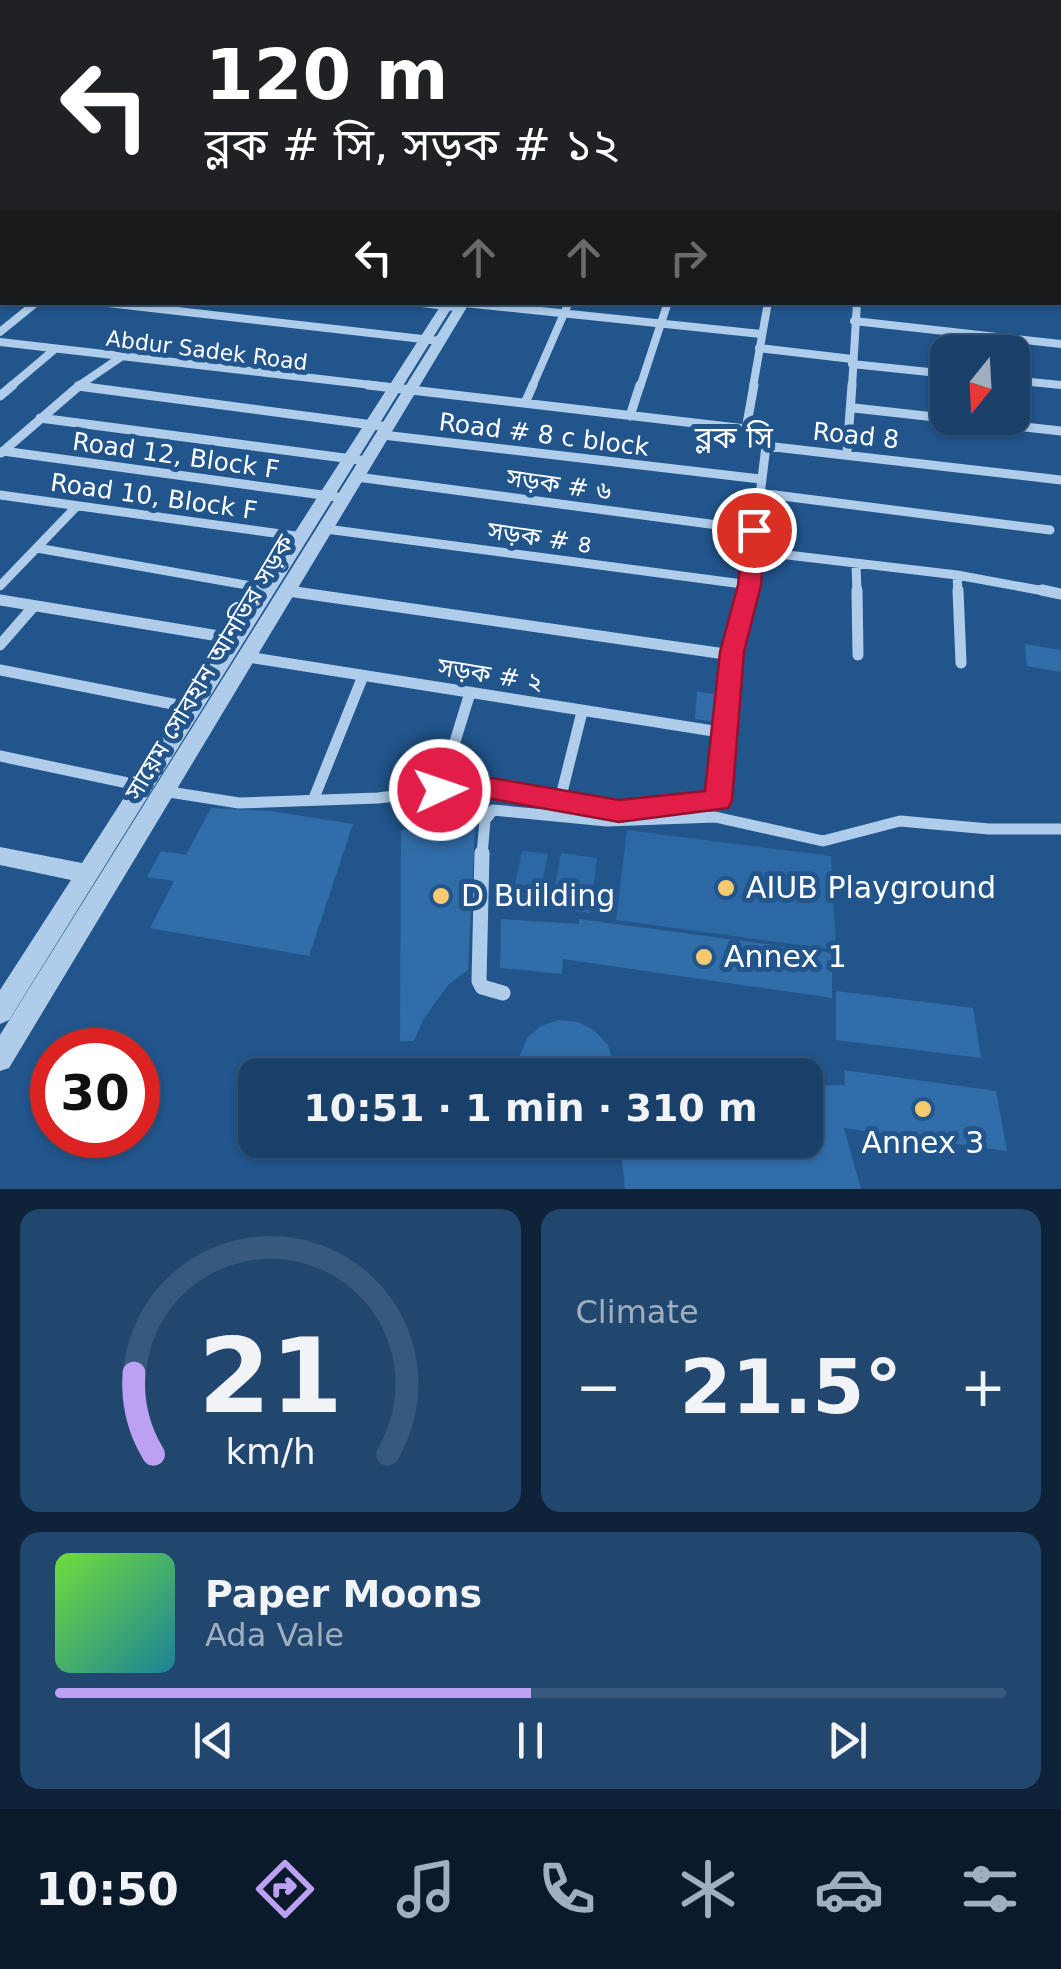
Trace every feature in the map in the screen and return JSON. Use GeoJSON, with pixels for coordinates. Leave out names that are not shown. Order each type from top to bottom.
{"type":"FeatureCollection","features":[{"type":"Feature","properties":{"kind":"street"},"geometry":{"type":"LineString","coordinates":[[0,332],[33,305]]}},
{"type":"Feature","properties":{"kind":"street"},"geometry":{"type":"LineString","coordinates":[[125,305],[433,340]]}},
{"type":"Feature","properties":{"kind":"street","name":"সায়েম সোবহান আনভির সড়ক"},"geometry":{"type":"LineString","coordinates":[[278,590],[302,537],[358,466],[456,305]]}},
{"type":"Feature","properties":{"kind":"street"},"geometry":{"type":"LineString","coordinates":[[468,305],[761,334]]}},
{"type":"Feature","properties":{"kind":"street"},"geometry":{"type":"LineString","coordinates":[[525,403],[568,305]]}},
{"type":"Feature","properties":{"kind":"street"},"geometry":{"type":"LineString","coordinates":[[630,416],[667,305]]}},
{"type":"Feature","properties":{"kind":"street"},"geometry":{"type":"LineString","coordinates":[[0,756],[166,792],[239,802],[378,798],[476,786],[619,811],[718,801],[732,655],[750,585],[766,446],[746,429],[767,305]]}},
{"type":"Feature","properties":{"kind":"street"},"geometry":{"type":"LineString","coordinates":[[847,453],[854,408],[852,362],[857,305]]}},
{"type":"Feature","properties":{"kind":"street"},"geometry":{"type":"LineString","coordinates":[[854,321],[1061,344]]}},
{"type":"Feature","properties":{"kind":"street","name":"Abdur Sadek Road"},"geometry":{"type":"LineString","coordinates":[[0,342],[746,429]]}},
{"type":"Feature","properties":{"kind":"street"},"geometry":{"type":"LineString","coordinates":[[758,348],[930,372]]}},
{"type":"Feature","properties":{"kind":"street"},"geometry":{"type":"LineString","coordinates":[[0,396],[54,349]]}},
{"type":"Feature","properties":{"kind":"street"},"geometry":{"type":"LineString","coordinates":[[2,453],[78,386],[120,357]]}},
{"type":"Feature","properties":{"kind":"street"},"geometry":{"type":"LineString","coordinates":[[0,382],[14,384]]}},
{"type":"Feature","properties":{"kind":"street"},"geometry":{"type":"LineString","coordinates":[[1030,382],[1061,385]]}},
{"type":"Feature","properties":{"kind":"street","name":"Road # 8 c block"},"geometry":{"type":"LineString","coordinates":[[78,386],[760,479]]}},
{"type":"Feature","properties":{"kind":"street"},"geometry":{"type":"LineString","coordinates":[[854,408],[1061,431]]}},
{"type":"Feature","properties":{"kind":"street","name":"সড়ক # ৬"},"geometry":{"type":"LineString","coordinates":[[40,418],[754,530]]}},
{"type":"Feature","properties":{"kind":"street","name":"Road 8"},"geometry":{"type":"LineString","coordinates":[[766,446],[1061,480]]}},
{"type":"Feature","properties":{"kind":"street","name":"Road 12, Block F"},"geometry":{"type":"LineString","coordinates":[[2,453],[336,497]]}},
{"type":"Feature","properties":{"kind":"street"},"geometry":{"type":"LineString","coordinates":[[759,494],[1050,530]]}},
{"type":"Feature","properties":{"kind":"street","name":"Road 10, Block F"},"geometry":{"type":"LineString","coordinates":[[0,495],[302,537]]}},
{"type":"Feature","properties":{"kind":"street","name":"সায়েম সোবহান আনভির সড়ক"},"geometry":{"type":"LineString","coordinates":[[0,1059],[166,792],[242,648],[278,590],[326,528],[336,497]]}},
{"type":"Feature","properties":{"kind":"street"},"geometry":{"type":"LineString","coordinates":[[0,586],[77,506]]}},
{"type":"Feature","properties":{"kind":"street","name":"সড়ক # ৪"},"geometry":{"type":"LineString","coordinates":[[326,528],[750,585]]}},
{"type":"Feature","properties":{"kind":"street"},"geometry":{"type":"LineString","coordinates":[[37,548],[278,590],[732,655]]}},
{"type":"Feature","properties":{"kind":"street"},"geometry":{"type":"LineString","coordinates":[[754,551],[952,575],[1061,594]]}},
{"type":"Feature","properties":{"kind":"street"},"geometry":{"type":"LineString","coordinates":[[856,564],[858,654]]}},
{"type":"Feature","properties":{"kind":"street"},"geometry":{"type":"LineString","coordinates":[[952,575],[961,663]]}},
{"type":"Feature","properties":{"kind":"street","name":"সড়ক # ২"},"geometry":{"type":"LineString","coordinates":[[0,600],[363,676],[726,733]]}},
{"type":"Feature","properties":{"kind":"street"},"geometry":{"type":"LineString","coordinates":[[0,645],[34,606]]}},
{"type":"Feature","properties":{"kind":"street","name":"সায়েম সোবহান আনভির সড়ক"},"geometry":{"type":"LineString","coordinates":[[0,1012],[194,708],[242,648]]}},
{"type":"Feature","properties":{"kind":"street"},"geometry":{"type":"LineString","coordinates":[[0,670],[194,708]]}},
{"type":"Feature","properties":{"kind":"street"},"geometry":{"type":"LineString","coordinates":[[314,798],[363,676]]}},
{"type":"Feature","properties":{"kind":"street"},"geometry":{"type":"LineString","coordinates":[[440,790],[470,693]]}},
{"type":"Feature","properties":{"kind":"street"},"geometry":{"type":"LineString","coordinates":[[560,800],[582,712]]}},
{"type":"Feature","properties":{"kind":"street"},"geometry":{"type":"LineString","coordinates":[[503,993],[482,987],[479,982],[483,834],[488,814],[494,810],[607,821],[715,817],[823,841],[900,821],[989,830],[1061,829]]}},
{"type":"Feature","properties":{"kind":"street"},"geometry":{"type":"LineString","coordinates":[[0,856],[86,878]]}},
{"type":"Feature","properties":{"kind":"street"},"geometry":{"type":"LineString","coordinates":[[0,865],[86,878]]}},
{"type":"Feature","properties":{"kind":"shaded area","name":"AIUB Playground"},"geometry":{"type":"Polygon","coordinates":[[[627,830],[831,856],[836,950],[616,920],[627,830]]]}},
{"type":"Feature","properties":{"kind":"shaded area"},"geometry":{"type":"Polygon","coordinates":[[[522,851],[548,854],[538,905],[511,901],[522,851]]]}},
{"type":"Feature","properties":{"kind":"shaded area"},"geometry":{"type":"Polygon","coordinates":[[[561,853],[597,858],[590,913],[551,908],[561,853]]]}},
{"type":"Feature","properties":{"kind":"building"},"geometry":{"type":"Polygon","coordinates":[[[1025,644],[1061,650],[1061,672],[1027,666],[1025,644]]]}},
{"type":"Feature","properties":{"kind":"building"},"geometry":{"type":"Polygon","coordinates":[[[697,692],[719,694],[716,722],[695,719],[697,692]]]}},
{"type":"Feature","properties":{"kind":"building"},"geometry":{"type":"Polygon","coordinates":[[[211,808],[271,811],[353,824],[309,956],[150,928],[174,881],[147,877],[161,851],[186,855],[211,808]]]}},
{"type":"Feature","properties":{"kind":"building","name":"D Building"},"geometry":{"type":"Polygon","coordinates":[[[475,828],[468,970],[449,984],[424,1018],[414,1041],[400,1041],[401,830],[475,828]]]}},
{"type":"Feature","properties":{"kind":"building","name":"Annex 1"},"geometry":{"type":"Polygon","coordinates":[[[501,919],[579,924],[579,919],[832,953],[832,998],[563,959],[562,974],[500,968],[501,919]]]}},
{"type":"Feature","properties":{"kind":"building"},"geometry":{"type":"Polygon","coordinates":[[[836,991],[973,1008],[981,1058],[836,1040],[836,991]]]}},
{"type":"Feature","properties":{"kind":"building"},"geometry":{"type":"Polygon","coordinates":[[[559,1020],[578,1022],[595,1031],[608,1045],[612,1058],[520,1058],[527,1038],[541,1026],[559,1020]]]}},
{"type":"Feature","properties":{"kind":"building"},"geometry":{"type":"Polygon","coordinates":[[[844,1070],[996,1091],[1007,1151],[844,1128],[861,1189],[625,1189],[622,1158],[823,1158],[823,1086],[845,1085],[844,1070]]]}},
{"type":"Feature","properties":{"kind":"place","name":"AIUB Playground"},"geometry":{"type":"Point","coordinates":[726,888]}},
{"type":"Feature","properties":{"kind":"place","name":"D Building"},"geometry":{"type":"Point","coordinates":[441,896]}},
{"type":"Feature","properties":{"kind":"place","name":"Annex 1"},"geometry":{"type":"Point","coordinates":[704,957]}},
{"type":"Feature","properties":{"kind":"place","name":"Annex 3"},"geometry":{"type":"Point","coordinates":[923,1109]}},
{"type":"Feature","properties":{"kind":"district","name":"ব্লক সি"},"geometry":{"type":"Point","coordinates":[734,438]}},
{"type":"Feature","properties":{"kind":"route"},"geometry":{"type":"LineString","coordinates":[[440,790],[476,786],[619,811],[718,801],[732,652],[750,585],[754,530]]}}]}
